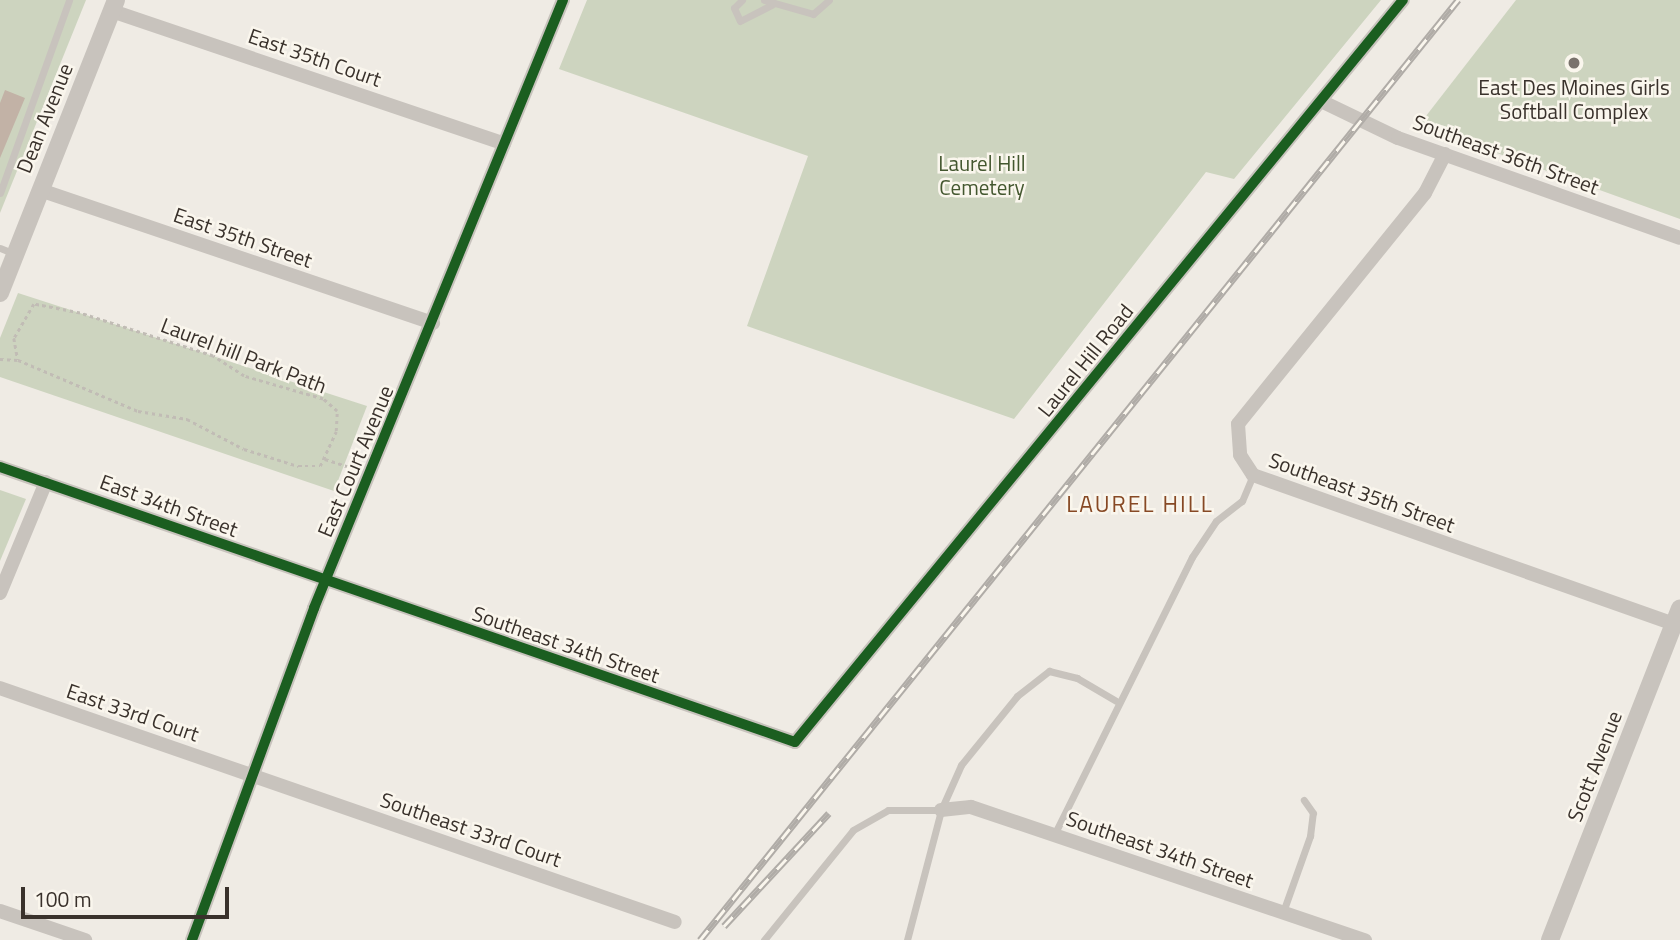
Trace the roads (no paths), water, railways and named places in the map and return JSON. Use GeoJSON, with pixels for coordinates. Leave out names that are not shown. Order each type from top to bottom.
{"type":"FeatureCollection","features":[{"type":"Feature","properties":{"kind":"street","name":"East Court Avenue"},"geometry":{"type":"LineString","coordinates":[[192,940],[326,581],[563,0]]}},
{"type":"Feature","properties":{"kind":"street","name":"Laurel Hill Road"},"geometry":{"type":"LineString","coordinates":[[795,742],[1403,0]]}},
{"type":"Feature","properties":{"kind":"street","name":"East 35th Court"},"geometry":{"type":"LineString","coordinates":[[114,5],[504,144]]}},
{"type":"Feature","properties":{"kind":"street","name":"Dean Avenue"},"geometry":{"type":"LineString","coordinates":[[1,285],[8,251],[40,190],[114,5]]}},
{"type":"Feature","properties":{"kind":"street","name":"Southeast 36th Street"},"geometry":{"type":"LineString","coordinates":[[1321,101],[1445,154],[1680,238]]}},
{"type":"Feature","properties":{"kind":"street","name":"Southeast 35th Street"},"geometry":{"type":"LineString","coordinates":[[1445,154],[1425,193],[1238,424],[1240,455],[1253,475],[1677,616]]}},
{"type":"Feature","properties":{"kind":"street","name":"East 35th Street"},"geometry":{"type":"LineString","coordinates":[[40,190],[433,323]]}},
{"type":"Feature","properties":{"kind":"street","name":"East 34th Street"},"geometry":{"type":"LineString","coordinates":[[0,467],[326,581]]}},
{"type":"Feature","properties":{"kind":"street"},"geometry":{"type":"LineString","coordinates":[[0,593],[46,482]]}},
{"type":"Feature","properties":{"kind":"street","name":"Southeast 34th Street"},"geometry":{"type":"LineString","coordinates":[[326,581],[795,742]]}},
{"type":"Feature","properties":{"kind":"street","name":"Scott Avenue"},"geometry":{"type":"LineString","coordinates":[[1550,940],[1677,616]]}},
{"type":"Feature","properties":{"kind":"street","name":"East 33rd Court"},"geometry":{"type":"LineString","coordinates":[[0,688],[253,775]]}},
{"type":"Feature","properties":{"kind":"street","name":"Southeast 33rd Court"},"geometry":{"type":"LineString","coordinates":[[253,775],[675,922]]}},
{"type":"Feature","properties":{"kind":"street","name":"Southeast 34th Street"},"geometry":{"type":"LineString","coordinates":[[941,810],[971,807],[1365,940]]}},
{"type":"Feature","properties":{"kind":"street"},"geometry":{"type":"LineString","coordinates":[[0,911],[85,940]]}},
{"type":"Feature","properties":{"kind":"lane"},"geometry":{"type":"LineString","coordinates":[[0,193],[69,0]]}},
{"type":"Feature","properties":{"kind":"lane"},"geometry":{"type":"LineString","coordinates":[[742,0],[734,8],[740,22],[772,5]]}},
{"type":"Feature","properties":{"kind":"lane"},"geometry":{"type":"LineString","coordinates":[[764,0],[772,5],[813,14],[829,0]]}},
{"type":"Feature","properties":{"kind":"lane"},"geometry":{"type":"LineString","coordinates":[[1054,835],[1116,701],[1192,557],[1216,521],[1242,501],[1253,475]]}},
{"type":"Feature","properties":{"kind":"lane"},"geometry":{"type":"LineString","coordinates":[[907,940],[941,810],[961,765],[1017,696],[1049,671],[1077,678],[1116,701]]}},
{"type":"Feature","properties":{"kind":"lane"},"geometry":{"type":"LineString","coordinates":[[1283,912],[1310,836],[1313,813],[1304,800]]}},
{"type":"Feature","properties":{"kind":"lane"},"geometry":{"type":"LineString","coordinates":[[764,940],[853,830],[888,810],[941,810]]}},
{"type":"Feature","properties":{"kind":"railway"},"geometry":{"type":"LineString","coordinates":[[700,940],[1458,0]]}},
{"type":"Feature","properties":{"kind":"railway"},"geometry":{"type":"LineString","coordinates":[[724,926],[829,813]]}},
{"type":"Feature","properties":{"kind":"place","name":"East Des Moines Girls Softball Complex"},"geometry":{"type":"Point","coordinates":[1574,63]}},
{"type":"Feature","properties":{"kind":"district","name":"LAUREL HILL"},"geometry":{"type":"Point","coordinates":[1140,504]}},
{"type":"Feature","properties":{"kind":"park label","name":"Laurel Hill Cemetery"},"geometry":{"type":"Point","coordinates":[982,175]}}]}
